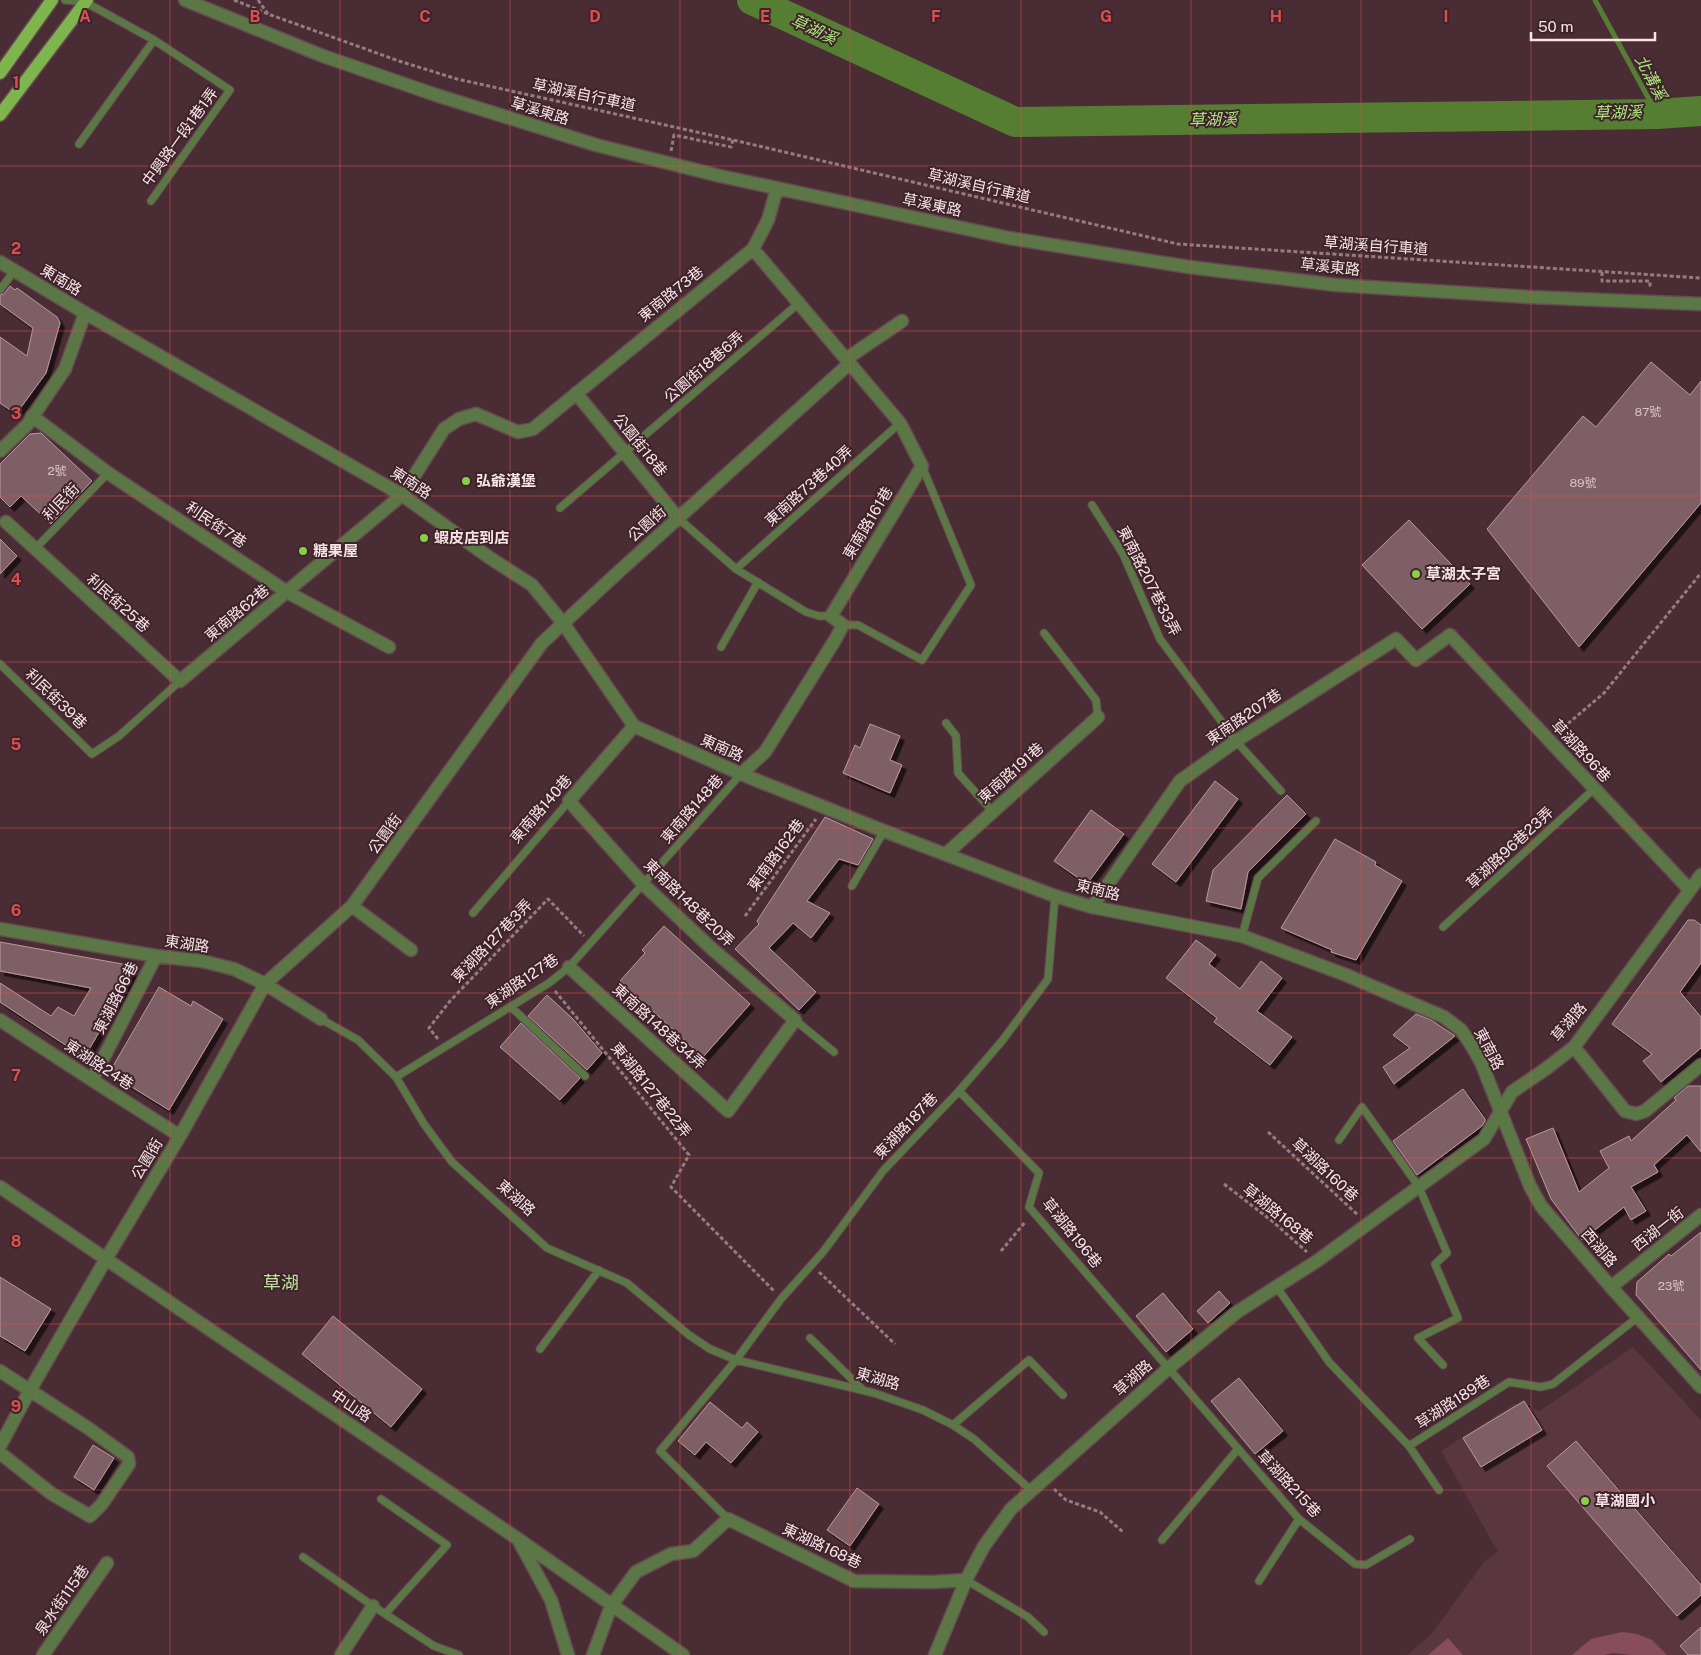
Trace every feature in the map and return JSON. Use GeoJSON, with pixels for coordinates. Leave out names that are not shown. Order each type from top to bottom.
{"type":"FeatureCollection","features":[{"type":"Feature","properties":{"kind":"main road"},"geometry":{"type":"LineString","coordinates":[[0,72],[52,0]]}},
{"type":"Feature","properties":{"kind":"main road"},"geometry":{"type":"LineString","coordinates":[[0,115],[86,1]]}},
{"type":"Feature","properties":{"kind":"street","name":"草溪東路"},"geometry":{"type":"LineString","coordinates":[[185,0],[314,53],[436,95],[596,145],[777,188],[1009,238],[1189,267],[1336,285],[1529,297],[1701,304]]}},
{"type":"Feature","properties":{"kind":"street"},"geometry":{"type":"LineString","coordinates":[[777,188],[768,220],[753,249],[900,424],[922,466]]}},
{"type":"Feature","properties":{"kind":"street","name":"東南路73巷"},"geometry":{"type":"LineString","coordinates":[[402,495],[444,429],[459,419],[476,414],[518,432],[533,429],[753,249]]}},
{"type":"Feature","properties":{"kind":"street","name":"東南路"},"geometry":{"type":"LineString","coordinates":[[0,262],[85,313],[402,495],[490,558],[532,585],[563,623],[634,726],[741,774],[1055,896],[1092,907],[1242,936],[1346,975],[1444,1017],[1461,1030],[1470,1043],[1481,1062],[1501,1112]]}},
{"type":"Feature","properties":{"kind":"street"},"geometry":{"type":"LineString","coordinates":[[0,451],[27,425],[65,369],[85,313]]}},
{"type":"Feature","properties":{"kind":"street","name":"公園街"},"geometry":{"type":"LineString","coordinates":[[0,1446],[30,1390],[106,1259],[180,1136],[265,984],[352,906],[542,643],[848,361],[902,321]]}},
{"type":"Feature","properties":{"kind":"street","name":"公園街18巷"},"geometry":{"type":"LineString","coordinates":[[576,393],[678,518]]}},
{"type":"Feature","properties":{"kind":"street","name":"利民街7巷"},"geometry":{"type":"LineString","coordinates":[[32,416],[108,473],[287,592],[389,647]]}},
{"type":"Feature","properties":{"kind":"street","name":"東南路161巷"},"geometry":{"type":"LineString","coordinates":[[831,616],[922,466]]}},
{"type":"Feature","properties":{"kind":"street","name":"東南路62巷"},"geometry":{"type":"LineString","coordinates":[[180,681],[402,495]]}},
{"type":"Feature","properties":{"kind":"street","name":"利民街25巷"},"geometry":{"type":"LineString","coordinates":[[6,522],[180,681]]}},
{"type":"Feature","properties":{"kind":"street"},"geometry":{"type":"LineString","coordinates":[[741,774],[765,752],[843,625],[831,616]]}},
{"type":"Feature","properties":{"kind":"street","name":"東南路207巷"},"geometry":{"type":"LineString","coordinates":[[1092,907],[1180,781],[1236,741],[1396,639],[1416,660],[1450,634]]}},
{"type":"Feature","properties":{"kind":"street","name":"草湖路96巷"},"geometry":{"type":"LineString","coordinates":[[1450,634],[1689,890]]}},
{"type":"Feature","properties":{"kind":"street","name":"東南路191巷"},"geometry":{"type":"LineString","coordinates":[[946,854],[1098,717]]}},
{"type":"Feature","properties":{"kind":"street","name":"東南路140巷"},"geometry":{"type":"LineString","coordinates":[[569,801],[634,726]]}},
{"type":"Feature","properties":{"kind":"street","name":"東南路148巷20弄"},"geometry":{"type":"LineString","coordinates":[[569,801],[644,885],[711,948],[794,1020]]}},
{"type":"Feature","properties":{"kind":"street","name":"草湖路"},"geometry":{"type":"LineString","coordinates":[[935,1655],[966,1580],[984,1546],[1011,1509],[1170,1368],[1237,1312],[1317,1260],[1484,1139],[1512,1092],[1574,1047],[1701,875]]}},
{"type":"Feature","properties":{"kind":"street"},"geometry":{"type":"LineString","coordinates":[[352,906],[411,950]]}},
{"type":"Feature","properties":{"kind":"street","name":"東湖路"},"geometry":{"type":"LineString","coordinates":[[0,929],[156,956],[202,961],[234,969],[265,984],[321,1019]]}},
{"type":"Feature","properties":{"kind":"street","name":"東湖路66巷"},"geometry":{"type":"LineString","coordinates":[[92,1080],[156,956]]}},
{"type":"Feature","properties":{"kind":"street","name":"東南路148巷34弄"},"geometry":{"type":"LineString","coordinates":[[569,968],[728,1111],[794,1020]]}},
{"type":"Feature","properties":{"kind":"street","name":"東湖路24巷"},"geometry":{"type":"LineString","coordinates":[[0,1020],[180,1136]]}},
{"type":"Feature","properties":{"kind":"street"},"geometry":{"type":"LineString","coordinates":[[1574,1047],[1625,1111],[1636,1114],[1645,1112],[1701,1065]]}},
{"type":"Feature","properties":{"kind":"street","name":"西湖路"},"geometry":{"type":"LineString","coordinates":[[1501,1112],[1530,1186],[1542,1206],[1611,1287],[1701,1387]]}},
{"type":"Feature","properties":{"kind":"street","name":"中山路"},"geometry":{"type":"LineString","coordinates":[[0,1187],[518,1539],[683,1655]]}},
{"type":"Feature","properties":{"kind":"street","name":"西湖一街"},"geometry":{"type":"LineString","coordinates":[[1611,1287],[1701,1215]]}},
{"type":"Feature","properties":{"kind":"street"},"geometry":{"type":"LineString","coordinates":[[0,1371],[88,1428],[128,1457],[129,1464],[102,1504],[90,1516],[52,1494],[0,1454]]}},
{"type":"Feature","properties":{"kind":"street"},"geometry":{"type":"LineString","coordinates":[[593,1655],[611,1606],[636,1572],[671,1554],[693,1551],[728,1519]]}},
{"type":"Feature","properties":{"kind":"street","name":"東湖路168巷"},"geometry":{"type":"LineString","coordinates":[[728,1519],[854,1581],[966,1580]]}},
{"type":"Feature","properties":{"kind":"street"},"geometry":{"type":"LineString","coordinates":[[518,1539],[551,1600],[568,1655]]}},
{"type":"Feature","properties":{"kind":"street","name":"泉水街115巷"},"geometry":{"type":"LineString","coordinates":[[43,1655],[107,1563]]}},
{"type":"Feature","properties":{"kind":"street"},"geometry":{"type":"LineString","coordinates":[[341,1655],[373,1606]]}},
{"type":"Feature","properties":{"kind":"lane","name":"中興路一段1巷1弄"},"geometry":{"type":"LineString","coordinates":[[65,0],[86,1],[154,40],[230,90],[151,201]]}},
{"type":"Feature","properties":{"kind":"lane"},"geometry":{"type":"LineString","coordinates":[[79,144],[154,40]]}},
{"type":"Feature","properties":{"kind":"lane"},"geometry":{"type":"LineString","coordinates":[[0,290],[14,271]]}},
{"type":"Feature","properties":{"kind":"lane","name":"公園街18巷6弄"},"geometry":{"type":"LineString","coordinates":[[560,508],[799,302]]}},
{"type":"Feature","properties":{"kind":"lane","name":"東南路73巷40弄"},"geometry":{"type":"LineString","coordinates":[[736,569],[900,424]]}},
{"type":"Feature","properties":{"kind":"lane"},"geometry":{"type":"LineString","coordinates":[[843,625],[858,625],[922,660],[971,585],[922,466]]}},
{"type":"Feature","properties":{"kind":"lane","name":"利民街"},"geometry":{"type":"LineString","coordinates":[[35,550],[108,473]]}},
{"type":"Feature","properties":{"kind":"lane","name":"東南路207巷33弄"},"geometry":{"type":"LineString","coordinates":[[1092,505],[1123,554],[1160,639],[1236,741],[1281,791]]}},
{"type":"Feature","properties":{"kind":"lane"},"geometry":{"type":"LineString","coordinates":[[678,518],[736,569],[806,612],[819,616],[831,616]]}},
{"type":"Feature","properties":{"kind":"lane"},"geometry":{"type":"LineString","coordinates":[[721,647],[758,582]]}},
{"type":"Feature","properties":{"kind":"lane"},"geometry":{"type":"LineString","coordinates":[[1044,633],[1096,700],[1098,717]]}},
{"type":"Feature","properties":{"kind":"lane","name":"利民街39巷"},"geometry":{"type":"LineString","coordinates":[[0,664],[92,754]]}},
{"type":"Feature","properties":{"kind":"lane","name":"東南路62巷"},"geometry":{"type":"LineString","coordinates":[[92,754],[119,736],[180,681]]}},
{"type":"Feature","properties":{"kind":"lane"},"geometry":{"type":"LineString","coordinates":[[946,723],[956,736],[958,773],[992,811]]}},
{"type":"Feature","properties":{"kind":"lane","name":"東南路148巷"},"geometry":{"type":"LineString","coordinates":[[644,885],[741,774]]}},
{"type":"Feature","properties":{"kind":"lane","name":"草湖路96巷23弄"},"geometry":{"type":"LineString","coordinates":[[1443,927],[1595,788]]}},
{"type":"Feature","properties":{"kind":"lane","name":"東南路140巷"},"geometry":{"type":"LineString","coordinates":[[473,912],[569,801]]}},
{"type":"Feature","properties":{"kind":"lane"},"geometry":{"type":"LineString","coordinates":[[1242,936],[1258,878],[1316,821]]}},
{"type":"Feature","properties":{"kind":"lane"},"geometry":{"type":"LineString","coordinates":[[852,886],[884,831]]}},
{"type":"Feature","properties":{"kind":"lane","name":"東湖路127巷"},"geometry":{"type":"LineString","coordinates":[[396,1077],[549,983],[569,968],[644,885]]}},
{"type":"Feature","properties":{"kind":"lane","name":"東湖路187巷"},"geometry":{"type":"LineString","coordinates":[[736,1360],[781,1299],[812,1265],[883,1171],[1002,1041],[1048,979],[1055,896]]}},
{"type":"Feature","properties":{"kind":"lane"},"geometry":{"type":"LineString","coordinates":[[510,1007],[585,1076]]}},
{"type":"Feature","properties":{"kind":"lane","name":"東湖路"},"geometry":{"type":"LineString","coordinates":[[321,1019],[358,1040],[396,1077],[424,1124],[452,1162],[547,1248],[627,1283],[689,1336],[710,1349],[736,1360],[863,1390],[923,1410],[953,1425],[974,1439],[1031,1490]]}},
{"type":"Feature","properties":{"kind":"lane","name":"東南路148巷20弄"},"geometry":{"type":"LineString","coordinates":[[794,1020],[834,1052]]}},
{"type":"Feature","properties":{"kind":"lane","name":"草湖路196巷"},"geometry":{"type":"LineString","coordinates":[[958,1091],[1039,1173],[1029,1207],[1170,1368]]}},
{"type":"Feature","properties":{"kind":"lane"},"geometry":{"type":"LineString","coordinates":[[1339,1140],[1362,1107],[1419,1187],[1447,1252],[1435,1264],[1458,1318],[1418,1338],[1443,1365]]}},
{"type":"Feature","properties":{"kind":"lane"},"geometry":{"type":"LineString","coordinates":[[540,1349],[600,1270]]}},
{"type":"Feature","properties":{"kind":"lane","name":"草湖路189巷"},"geometry":{"type":"LineString","coordinates":[[1276,1286],[1329,1362],[1409,1446],[1440,1490]]}},
{"type":"Feature","properties":{"kind":"lane","name":"草湖路189巷"},"geometry":{"type":"LineString","coordinates":[[1409,1446],[1510,1382],[1541,1387],[1553,1384],[1638,1317]]}},
{"type":"Feature","properties":{"kind":"lane"},"geometry":{"type":"LineString","coordinates":[[810,1338],[863,1390]]}},
{"type":"Feature","properties":{"kind":"lane","name":"東湖路168巷"},"geometry":{"type":"LineString","coordinates":[[728,1519],[660,1451],[736,1360]]}},
{"type":"Feature","properties":{"kind":"lane"},"geometry":{"type":"LineString","coordinates":[[953,1425],[1029,1360],[1064,1395]]}},
{"type":"Feature","properties":{"kind":"lane","name":"草湖路215巷"},"geometry":{"type":"LineString","coordinates":[[1170,1368],[1299,1519],[1355,1564],[1366,1565],[1410,1539]]}},
{"type":"Feature","properties":{"kind":"lane"},"geometry":{"type":"LineString","coordinates":[[1162,1540],[1238,1449]]}},
{"type":"Feature","properties":{"kind":"lane"},"geometry":{"type":"LineString","coordinates":[[381,1499],[446,1545],[386,1613]]}},
{"type":"Feature","properties":{"kind":"lane"},"geometry":{"type":"LineString","coordinates":[[1259,1581],[1299,1519]]}},
{"type":"Feature","properties":{"kind":"lane"},"geometry":{"type":"LineString","coordinates":[[303,1558],[434,1646],[460,1655]]}},
{"type":"Feature","properties":{"kind":"lane"},"geometry":{"type":"LineString","coordinates":[[966,1580],[1028,1616],[1044,1632]]}},
{"type":"Feature","properties":{"kind":"path","name":"草湖溪自行車道"},"geometry":{"type":"LineString","coordinates":[[234,0],[398,61],[457,79],[732,140],[1178,244],[1701,278]]}},
{"type":"Feature","properties":{"kind":"path"},"geometry":{"type":"LineString","coordinates":[[258,0],[268,14]]}},
{"type":"Feature","properties":{"kind":"path"},"geometry":{"type":"LineString","coordinates":[[680,154],[671,152],[674,135],[731,147],[732,140]]}},
{"type":"Feature","properties":{"kind":"path"},"geometry":{"type":"LineString","coordinates":[[1549,740],[1604,693],[1701,573]]}},
{"type":"Feature","properties":{"kind":"path","name":"東南路162巷"},"geometry":{"type":"LineString","coordinates":[[745,916],[825,806]]}},
{"type":"Feature","properties":{"kind":"path","name":"東湖路127巷3弄"},"geometry":{"type":"LineString","coordinates":[[446,1047],[429,1028],[450,1001],[548,899],[591,943]]}},
{"type":"Feature","properties":{"kind":"path","name":"東湖路127巷22弄"},"geometry":{"type":"LineString","coordinates":[[549,983],[689,1155],[672,1187],[781,1299]]}},
{"type":"Feature","properties":{"kind":"path","name":"草湖路160巷"},"geometry":{"type":"LineString","coordinates":[[1268,1132],[1368,1224]]}},
{"type":"Feature","properties":{"kind":"path","name":"草湖路168巷"},"geometry":{"type":"LineString","coordinates":[[1224,1184],[1272,1221],[1317,1260]]}},
{"type":"Feature","properties":{"kind":"path"},"geometry":{"type":"LineString","coordinates":[[1001,1251],[1034,1212]]}},
{"type":"Feature","properties":{"kind":"path"},"geometry":{"type":"LineString","coordinates":[[812,1265],[895,1344]]}},
{"type":"Feature","properties":{"kind":"path"},"geometry":{"type":"LineString","coordinates":[[1043,1480],[1066,1500],[1100,1512],[1122,1532]]}},
{"type":"Feature","properties":{"kind":"shaded area","name":"草湖國小"},"geometry":{"type":"Polygon","coordinates":[[[1633,1347],[1701,1420],[1701,1655],[1407,1655],[1431,1635],[1484,1562],[1498,1552],[1441,1451],[1514,1404],[1540,1411],[1633,1347]]]}},
{"type":"Feature","properties":{"kind":"shaded area"},"geometry":{"type":"Polygon","coordinates":[[[1622,1632],[1637,1634],[1652,1640],[1667,1655],[1613,1653],[1603,1655],[1572,1655],[1591,1639],[1622,1632]]]}},
{"type":"Feature","properties":{"kind":"shaded area"},"geometry":{"type":"Polygon","coordinates":[[[1448,1638],[1463,1655],[1428,1655],[1448,1638]]]}},
{"type":"Feature","properties":{"kind":"building"},"geometry":{"type":"Polygon","coordinates":[[[10,286],[15,290],[17,288],[57,317],[60,323],[46,373],[16,414],[0,403],[0,337],[27,356],[33,328],[0,304],[0,295],[4,294],[10,286]]]}},
{"type":"Feature","properties":{"kind":"building"},"geometry":{"type":"Polygon","coordinates":[[[1651,362],[1690,395],[1701,381],[1701,503],[1579,647],[1487,529],[1583,416],[1596,427],[1651,362]]]}},
{"type":"Feature","properties":{"kind":"building"},"geometry":{"type":"Polygon","coordinates":[[[41,433],[92,481],[51,524],[21,496],[10,507],[0,497],[0,464],[30,434],[41,433]]]}},
{"type":"Feature","properties":{"kind":"building","name":"草湖太子宮"},"geometry":{"type":"Polygon","coordinates":[[[1409,520],[1470,584],[1422,629],[1362,565],[1409,520]]]}},
{"type":"Feature","properties":{"kind":"building"},"geometry":{"type":"Polygon","coordinates":[[[0,539],[17,556],[0,574],[0,539]]]}},
{"type":"Feature","properties":{"kind":"building"},"geometry":{"type":"Polygon","coordinates":[[[870,724],[900,736],[890,760],[902,765],[890,793],[843,773],[855,745],[860,748],[870,724]]]}},
{"type":"Feature","properties":{"kind":"building"},"geometry":{"type":"Polygon","coordinates":[[[1215,781],[1238,799],[1176,882],[1152,864],[1215,781]]]}},
{"type":"Feature","properties":{"kind":"building"},"geometry":{"type":"Polygon","coordinates":[[[1287,795],[1306,814],[1248,872],[1241,909],[1206,901],[1213,870],[1287,795]]]}},
{"type":"Feature","properties":{"kind":"building"},"geometry":{"type":"Polygon","coordinates":[[[1091,810],[1124,834],[1087,884],[1054,861],[1091,810]]]}},
{"type":"Feature","properties":{"kind":"building"},"geometry":{"type":"Polygon","coordinates":[[[825,817],[873,839],[858,865],[839,859],[807,901],[830,913],[811,938],[793,923],[769,948],[816,992],[799,1010],[735,949],[759,924],[757,921],[825,817]]]}},
{"type":"Feature","properties":{"kind":"building"},"geometry":{"type":"Polygon","coordinates":[[[1335,839],[1376,862],[1375,865],[1402,881],[1356,960],[1331,952],[1332,950],[1281,928],[1335,839]]]}},
{"type":"Feature","properties":{"kind":"building"},"geometry":{"type":"Polygon","coordinates":[[[1688,920],[1694,920],[1701,925],[1701,963],[1680,992],[1701,1017],[1701,1048],[1661,1082],[1643,1061],[1652,1054],[1612,1024],[1688,920]]]}},
{"type":"Feature","properties":{"kind":"building"},"geometry":{"type":"Polygon","coordinates":[[[664,926],[750,1004],[703,1057],[620,981],[645,953],[642,950],[664,926]]]}},
{"type":"Feature","properties":{"kind":"building"},"geometry":{"type":"Polygon","coordinates":[[[1196,940],[1216,955],[1209,964],[1240,989],[1261,961],[1282,978],[1257,1011],[1292,1037],[1270,1065],[1214,1022],[1217,1018],[1166,978],[1196,940]]]}},
{"type":"Feature","properties":{"kind":"building"},"geometry":{"type":"Polygon","coordinates":[[[0,942],[128,965],[132,975],[87,1053],[79,1054],[0,1002],[0,983],[51,1016],[58,1007],[74,1016],[91,988],[0,971],[0,942]]]}},
{"type":"Feature","properties":{"kind":"building"},"geometry":{"type":"Polygon","coordinates":[[[159,987],[191,1006],[193,1001],[223,1019],[169,1110],[109,1073],[159,987]]]}},
{"type":"Feature","properties":{"kind":"building"},"geometry":{"type":"Polygon","coordinates":[[[547,995],[573,1019],[602,1053],[587,1070],[528,1016],[547,995]]]}},
{"type":"Feature","properties":{"kind":"building"},"geometry":{"type":"Polygon","coordinates":[[[1416,1014],[1431,1020],[1455,1036],[1394,1084],[1383,1067],[1410,1048],[1393,1035],[1416,1014]]]}},
{"type":"Feature","properties":{"kind":"building"},"geometry":{"type":"Polygon","coordinates":[[[521,1023],[580,1078],[560,1100],[500,1047],[521,1023]]]}},
{"type":"Feature","properties":{"kind":"building"},"geometry":{"type":"Polygon","coordinates":[[[1688,1086],[1701,1086],[1701,1152],[1687,1135],[1654,1165],[1658,1172],[1631,1187],[1646,1211],[1631,1220],[1624,1207],[1582,1240],[1551,1199],[1526,1139],[1553,1128],[1579,1192],[1609,1168],[1600,1151],[1629,1136],[1631,1141],[1676,1100],[1674,1098],[1688,1086]]]}},
{"type":"Feature","properties":{"kind":"building"},"geometry":{"type":"Polygon","coordinates":[[[1463,1089],[1485,1121],[1482,1126],[1417,1175],[1393,1141],[1463,1089]]]}},
{"type":"Feature","properties":{"kind":"building"},"geometry":{"type":"Polygon","coordinates":[[[1701,1232],[1701,1370],[1636,1295],[1637,1282],[1669,1254],[1671,1256],[1701,1232]]]}},
{"type":"Feature","properties":{"kind":"building"},"geometry":{"type":"Polygon","coordinates":[[[0,1277],[51,1309],[25,1351],[0,1336],[0,1277]]]}},
{"type":"Feature","properties":{"kind":"building"},"geometry":{"type":"Polygon","coordinates":[[[1219,1291],[1230,1303],[1208,1323],[1197,1311],[1219,1291]]]}},
{"type":"Feature","properties":{"kind":"building"},"geometry":{"type":"Polygon","coordinates":[[[1163,1293],[1193,1329],[1166,1352],[1136,1316],[1163,1293]]]}},
{"type":"Feature","properties":{"kind":"building"},"geometry":{"type":"Polygon","coordinates":[[[333,1316],[422,1389],[391,1427],[302,1354],[333,1316]]]}},
{"type":"Feature","properties":{"kind":"building"},"geometry":{"type":"Polygon","coordinates":[[[1239,1378],[1283,1431],[1255,1454],[1211,1401],[1239,1378]]]}},
{"type":"Feature","properties":{"kind":"building"},"geometry":{"type":"Polygon","coordinates":[[[1524,1401],[1542,1430],[1481,1467],[1463,1438],[1524,1401]]]}},
{"type":"Feature","properties":{"kind":"building"},"geometry":{"type":"Polygon","coordinates":[[[710,1402],[742,1428],[747,1422],[758,1432],[731,1463],[706,1442],[695,1455],[678,1441],[710,1402]]]}},
{"type":"Feature","properties":{"kind":"building"},"geometry":{"type":"Polygon","coordinates":[[[1576,1441],[1701,1585],[1701,1595],[1677,1616],[1547,1466],[1576,1441]]]}},
{"type":"Feature","properties":{"kind":"building"},"geometry":{"type":"Polygon","coordinates":[[[93,1445],[114,1458],[94,1490],[74,1477],[93,1445]]]}},
{"type":"Feature","properties":{"kind":"building"},"geometry":{"type":"Polygon","coordinates":[[[857,1488],[879,1504],[850,1546],[827,1530],[857,1488]]]}},
{"type":"Feature","properties":{"kind":"building"},"geometry":{"type":"Polygon","coordinates":[[[1701,1627],[1701,1655],[1688,1655],[1680,1646],[1701,1627]]]}},
{"type":"Feature","properties":{"kind":"waterway","name":"草湖溪"},"geometry":{"type":"LineString","coordinates":[[752,0],[1015,122],[1657,114],[1701,111]]}},
{"type":"Feature","properties":{"kind":"waterway","name":"北溝溪"},"geometry":{"type":"LineString","coordinates":[[1595,0],[1657,114]]}},
{"type":"Feature","properties":{"kind":"place","name":"弘爺漢堡"},"geometry":{"type":"Point","coordinates":[466,481]}},
{"type":"Feature","properties":{"kind":"place","name":"蝦皮店到店"},"geometry":{"type":"Point","coordinates":[424,538]}},
{"type":"Feature","properties":{"kind":"place","name":"糖果屋"},"geometry":{"type":"Point","coordinates":[303,551]}},
{"type":"Feature","properties":{"kind":"place","name":"草湖太子宮"},"geometry":{"type":"Point","coordinates":[1416,574]}},
{"type":"Feature","properties":{"kind":"place","name":"草湖國小"},"geometry":{"type":"Point","coordinates":[1585,1501]}},
{"type":"Feature","properties":{"kind":"district","name":"草湖"},"geometry":{"type":"Point","coordinates":[281,1283]}}]}
